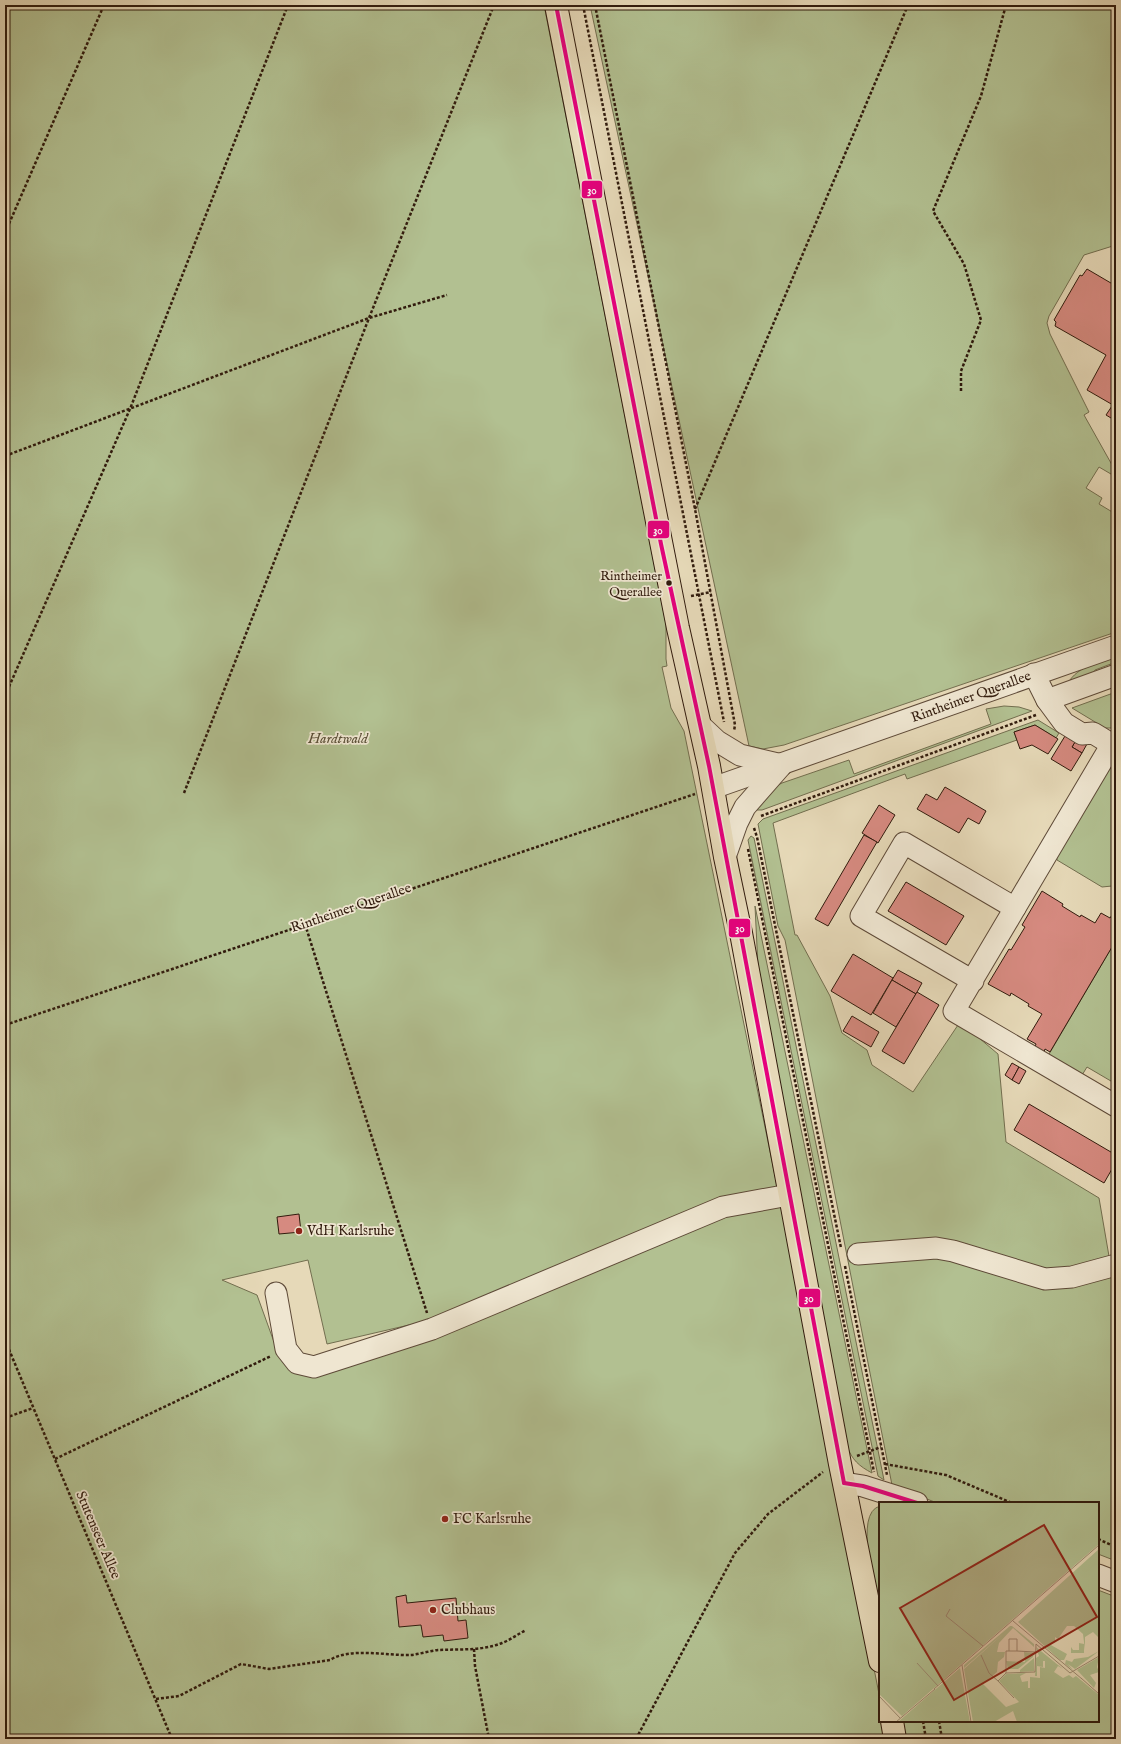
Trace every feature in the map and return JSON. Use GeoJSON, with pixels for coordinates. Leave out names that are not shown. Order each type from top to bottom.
{"type":"FeatureCollection","features":[{"type":"Feature","properties":{"kind":"main road"},"geometry":{"type":"LineString","coordinates":[[556,5],[651,493],[700,725],[705,791],[725,857],[741,933],[842,1474],[879,1656]]}},
{"type":"Feature","properties":{"kind":"main road"},"geometry":{"type":"LineString","coordinates":[[892,1722],[895,1739]]}},
{"type":"Feature","properties":{"kind":"street","name":"Rintheimer Querallee"},"geometry":{"type":"LineString","coordinates":[[705,791],[1116,646]]}},
{"type":"Feature","properties":{"kind":"street"},"geometry":{"type":"LineString","coordinates":[[1034,674],[1050,704],[1064,724],[1082,734],[1093,734],[1114,746],[954,1011],[1116,1106]]}},
{"type":"Feature","properties":{"kind":"street"},"geometry":{"type":"LineString","coordinates":[[1050,704],[1116,675]]}},
{"type":"Feature","properties":{"kind":"street"},"geometry":{"type":"LineString","coordinates":[[700,725],[717,741],[740,755],[782,765],[745,807],[737,823],[725,857]]}},
{"type":"Feature","properties":{"kind":"street"},"geometry":{"type":"LineString","coordinates":[[973,981],[862,916],[869,902],[904,843],[1015,908]]}},
{"type":"Feature","properties":{"kind":"street"},"geometry":{"type":"LineString","coordinates":[[276,1293],[286,1349],[297,1363],[314,1367],[432,1328],[723,1208],[789,1195]]}},
{"type":"Feature","properties":{"kind":"street"},"geometry":{"type":"LineString","coordinates":[[848,1255],[936,1248],[953,1251],[1045,1279],[1072,1277],[1116,1265]]}},
{"type":"Feature","properties":{"kind":"street"},"geometry":{"type":"LineString","coordinates":[[842,1474],[884,1492],[914,1502]]}},
{"type":"Feature","properties":{"kind":"street"},"geometry":{"type":"LineString","coordinates":[[1099,1575],[1116,1582]]}},
{"type":"Feature","properties":{"kind":"path"},"geometry":{"type":"LineString","coordinates":[[5,233],[104,5]]}},
{"type":"Feature","properties":{"kind":"path"},"geometry":{"type":"LineString","coordinates":[[5,696],[130,409],[288,5]]}},
{"type":"Feature","properties":{"kind":"path"},"geometry":{"type":"LineString","coordinates":[[184,793],[369,318],[494,5]]}},
{"type":"Feature","properties":{"kind":"path"},"geometry":{"type":"LineString","coordinates":[[583,5],[698,595],[731,750]]}},
{"type":"Feature","properties":{"kind":"path"},"geometry":{"type":"LineString","coordinates":[[595,5],[695,509],[734,716]]}},
{"type":"Feature","properties":{"kind":"path"},"geometry":{"type":"LineString","coordinates":[[695,509],[908,5]]}},
{"type":"Feature","properties":{"kind":"path"},"geometry":{"type":"LineString","coordinates":[[961,391],[961,371],[981,320],[964,264],[933,211],[981,96],[1006,5]]}},
{"type":"Feature","properties":{"kind":"path"},"geometry":{"type":"LineString","coordinates":[[5,456],[369,318],[447,295]]}},
{"type":"Feature","properties":{"kind":"path"},"geometry":{"type":"LineString","coordinates":[[691,596],[711,592]]}},
{"type":"Feature","properties":{"kind":"path"},"geometry":{"type":"LineString","coordinates":[[759,817],[1050,704]]}},
{"type":"Feature","properties":{"kind":"path","name":"Rintheimer Querallee"},"geometry":{"type":"LineString","coordinates":[[5,1024],[705,791]]}},
{"type":"Feature","properties":{"kind":"path"},"geometry":{"type":"LineString","coordinates":[[753,826],[757,837],[848,1255],[885,1464],[884,1492]]}},
{"type":"Feature","properties":{"kind":"path"},"geometry":{"type":"LineString","coordinates":[[747,848],[870,1450],[884,1492]]}},
{"type":"Feature","properties":{"kind":"path"},"geometry":{"type":"LineString","coordinates":[[305,924],[432,1328]]}},
{"type":"Feature","properties":{"kind":"path","name":"Stutenseer Allee"},"geometry":{"type":"LineString","coordinates":[[5,1340],[32,1408],[55,1459],[172,1739]]}},
{"type":"Feature","properties":{"kind":"path"},"geometry":{"type":"LineString","coordinates":[[55,1459],[286,1349]]}},
{"type":"Feature","properties":{"kind":"path"},"geometry":{"type":"LineString","coordinates":[[5,1418],[32,1408]]}},
{"type":"Feature","properties":{"kind":"path"},"geometry":{"type":"LineString","coordinates":[[636,1739],[736,1553],[768,1514],[811,1480],[831,1467],[842,1474],[870,1450],[881,1447]]}},
{"type":"Feature","properties":{"kind":"path"},"geometry":{"type":"LineString","coordinates":[[885,1464],[946,1475],[1010,1502]]}},
{"type":"Feature","properties":{"kind":"path"},"geometry":{"type":"LineString","coordinates":[[1099,1539],[1116,1547]]}},
{"type":"Feature","properties":{"kind":"path"},"geometry":{"type":"LineString","coordinates":[[156,1699],[179,1696],[241,1664],[269,1669],[330,1660],[337,1656],[362,1653],[413,1655],[436,1650],[474,1649],[502,1643],[526,1630]]}},
{"type":"Feature","properties":{"kind":"path"},"geometry":{"type":"LineString","coordinates":[[474,1649],[475,1666],[489,1739]]}},
{"type":"Feature","properties":{"kind":"path"},"geometry":{"type":"LineString","coordinates":[[923,1722],[926,1739]]}},
{"type":"Feature","properties":{"kind":"path"},"geometry":{"type":"LineString","coordinates":[[939,1722],[942,1739]]}},
{"type":"Feature","properties":{"kind":"green space","name":"Hardtwald"},"geometry":{"type":"Polygon","coordinates":[[[5,5],[544,5],[666,624],[667,666],[662,667],[671,708],[684,731],[829,1440],[879,1694],[879,1722],[884,1722],[888,1739],[5,1739],[5,5]],[[308,1260],[222,1280],[257,1295],[274,1342],[291,1367],[414,1343],[409,1325],[327,1344],[308,1260]]]}},
{"type":"Feature","properties":{"kind":"green space"},"geometry":{"type":"Polygon","coordinates":[[[590,5],[1116,5],[1116,245],[1084,255],[1049,316],[1047,323],[1050,334],[1089,412],[1084,415],[1116,472],[1116,477],[1099,467],[1086,488],[1102,498],[1099,504],[1114,513],[1116,510],[1116,632],[784,745],[763,749],[749,746],[590,5]]]}},
{"type":"Feature","properties":{"kind":"green space"},"geometry":{"type":"Polygon","coordinates":[[[1116,656],[1116,662],[1095,670],[1091,680],[1068,683],[1072,677],[1083,669],[1116,656]]]}},
{"type":"Feature","properties":{"kind":"green space"},"geometry":{"type":"Polygon","coordinates":[[[1116,692],[1116,728],[1105,728],[1072,708],[1116,692]]]}},
{"type":"Feature","properties":{"kind":"green space"},"geometry":{"type":"Polygon","coordinates":[[[1004,706],[1019,707],[1032,711],[762,810],[755,810],[774,787],[782,783],[849,760],[854,774],[991,724],[986,709],[1004,706]]]}},
{"type":"Feature","properties":{"kind":"green space"},"geometry":{"type":"Polygon","coordinates":[[[1038,720],[1059,733],[1056,738],[1035,725],[1014,732],[1017,740],[907,779],[905,774],[773,823],[795,935],[797,935],[830,996],[842,1033],[867,1050],[872,1065],[913,1092],[960,1022],[998,1054],[1006,1142],[1099,1198],[1116,1297],[1116,1561],[1099,1554],[1099,1502],[934,1502],[892,1485],[785,940],[778,926],[758,824],[763,819],[1038,720]]]}},
{"type":"Feature","properties":{"kind":"green space"},"geometry":{"type":"Polygon","coordinates":[[[1108,764],[1113,766],[1116,765],[1116,888],[1112,886],[1102,887],[1057,860],[1056,855],[1108,764]]]}},
{"type":"Feature","properties":{"kind":"green space"},"geometry":{"type":"Polygon","coordinates":[[[751,836],[754,838],[884,1480],[878,1476],[748,840],[751,836]]]}},
{"type":"Feature","properties":{"kind":"green space"},"geometry":{"type":"Polygon","coordinates":[[[755,906],[872,1473],[856,1462],[847,1446],[759,987],[755,906]]]}},
{"type":"Feature","properties":{"kind":"green space"},"geometry":{"type":"Polygon","coordinates":[[[1112,947],[1116,948],[1116,1084],[1087,1067],[1079,1080],[1045,1061],[1112,947]]]}},
{"type":"Feature","properties":{"kind":"green space"},"geometry":{"type":"Polygon","coordinates":[[[879,1507],[879,1605],[868,1553],[868,1522],[872,1512],[879,1507]]]}},
{"type":"Feature","properties":{"kind":"green space"},"geometry":{"type":"Polygon","coordinates":[[[1099,1590],[1116,1597],[1116,1739],[906,1739],[902,1722],[1099,1722],[1099,1590]]]}},
{"type":"Feature","properties":{"kind":"building"},"geometry":{"type":"Polygon","coordinates":[[[1087,269],[1116,286],[1116,400],[1113,405],[1087,390],[1106,355],[1055,326],[1056,322],[1054,320],[1080,275],[1082,276],[1087,269]]]}},
{"type":"Feature","properties":{"kind":"building"},"geometry":{"type":"Polygon","coordinates":[[[1116,400],[1116,421],[1106,415],[1116,400]]]}},
{"type":"Feature","properties":{"kind":"building"},"geometry":{"type":"Polygon","coordinates":[[[1035,725],[1058,739],[1048,754],[1032,745],[1020,749],[1014,732],[1035,725]]]}},
{"type":"Feature","properties":{"kind":"building"},"geometry":{"type":"Polygon","coordinates":[[[1067,732],[1087,744],[1082,753],[1072,747],[1075,742],[1067,732]]]}},
{"type":"Feature","properties":{"kind":"building"},"geometry":{"type":"Polygon","coordinates":[[[1065,736],[1075,742],[1072,747],[1082,753],[1071,771],[1051,759],[1065,736]]]}},
{"type":"Feature","properties":{"kind":"building"},"geometry":{"type":"Polygon","coordinates":[[[945,787],[986,811],[979,824],[968,818],[959,833],[917,809],[926,794],[937,800],[945,787]]]}},
{"type":"Feature","properties":{"kind":"building"},"geometry":{"type":"Polygon","coordinates":[[[879,805],[895,815],[878,843],[862,833],[879,805]]]}},
{"type":"Feature","properties":{"kind":"building"},"geometry":{"type":"Polygon","coordinates":[[[864,835],[877,842],[828,926],[815,919],[864,835]]]}},
{"type":"Feature","properties":{"kind":"building"},"geometry":{"type":"Polygon","coordinates":[[[906,882],[964,916],[946,945],[888,911],[906,882]]]}},
{"type":"Feature","properties":{"kind":"building"},"geometry":{"type":"Polygon","coordinates":[[[1042,891],[1080,917],[1081,915],[1095,923],[1101,913],[1110,918],[1114,912],[1116,913],[1116,948],[1112,947],[1050,1052],[1045,1049],[1044,1052],[1035,1047],[1036,1044],[1027,1039],[1042,1014],[1028,1006],[1029,1004],[1011,993],[1010,996],[988,984],[1009,949],[1011,950],[1025,927],[1022,925],[1042,891]]]}},
{"type":"Feature","properties":{"kind":"building"},"geometry":{"type":"Polygon","coordinates":[[[853,954],[893,978],[871,1015],[831,991],[853,954]]]}},
{"type":"Feature","properties":{"kind":"building"},"geometry":{"type":"Polygon","coordinates":[[[898,970],[922,983],[916,994],[892,980],[898,970]]]}},
{"type":"Feature","properties":{"kind":"building"},"geometry":{"type":"Polygon","coordinates":[[[892,980],[916,994],[896,1027],[873,1013],[892,980]]]}},
{"type":"Feature","properties":{"kind":"building"},"geometry":{"type":"Polygon","coordinates":[[[917,992],[939,1005],[904,1064],[882,1051],[917,992]]]}},
{"type":"Feature","properties":{"kind":"building"},"geometry":{"type":"Polygon","coordinates":[[[852,1016],[879,1032],[871,1047],[843,1031],[852,1016]]]}},
{"type":"Feature","properties":{"kind":"building"},"geometry":{"type":"Polygon","coordinates":[[[1012,1063],[1019,1067],[1012,1080],[1005,1075],[1012,1063]]]}},
{"type":"Feature","properties":{"kind":"building"},"geometry":{"type":"Polygon","coordinates":[[[1019,1067],[1026,1071],[1019,1084],[1012,1080],[1019,1067]]]}},
{"type":"Feature","properties":{"kind":"building"},"geometry":{"type":"Polygon","coordinates":[[[1029,1104],[1116,1155],[1116,1162],[1104,1183],[1014,1130],[1029,1104]]]}},
{"type":"Feature","properties":{"kind":"building"},"geometry":{"type":"Polygon","coordinates":[[[299,1214],[301,1232],[279,1234],[277,1217],[299,1214]]]}},
{"type":"Feature","properties":{"kind":"building"},"geometry":{"type":"Polygon","coordinates":[[[406,1595],[407,1603],[456,1598],[458,1621],[466,1620],[468,1638],[444,1641],[443,1635],[423,1637],[421,1625],[399,1627],[396,1597],[406,1595]]]}},
{"type":"Feature","properties":{"kind":"transit line","name":"30"},"geometry":{"type":"LineString","coordinates":[[556,5],[661,544],[709,766],[844,1483]]}},
{"type":"Feature","properties":{"kind":"transit line","name":"30"},"geometry":{"type":"LineString","coordinates":[[844,1483],[863,1486],[914,1502]]}},
{"type":"Feature","properties":{"kind":"place","name":"Rintheimer Querallee"},"geometry":{"type":"Point","coordinates":[669,583]}},
{"type":"Feature","properties":{"kind":"place","name":"VdH Karlsruhe"},"geometry":{"type":"Point","coordinates":[299,1231]}},
{"type":"Feature","properties":{"kind":"place","name":"FC Karlsruhe"},"geometry":{"type":"Point","coordinates":[445,1519]}},
{"type":"Feature","properties":{"kind":"place","name":"Clubhaus"},"geometry":{"type":"Point","coordinates":[433,1610]}}]}
